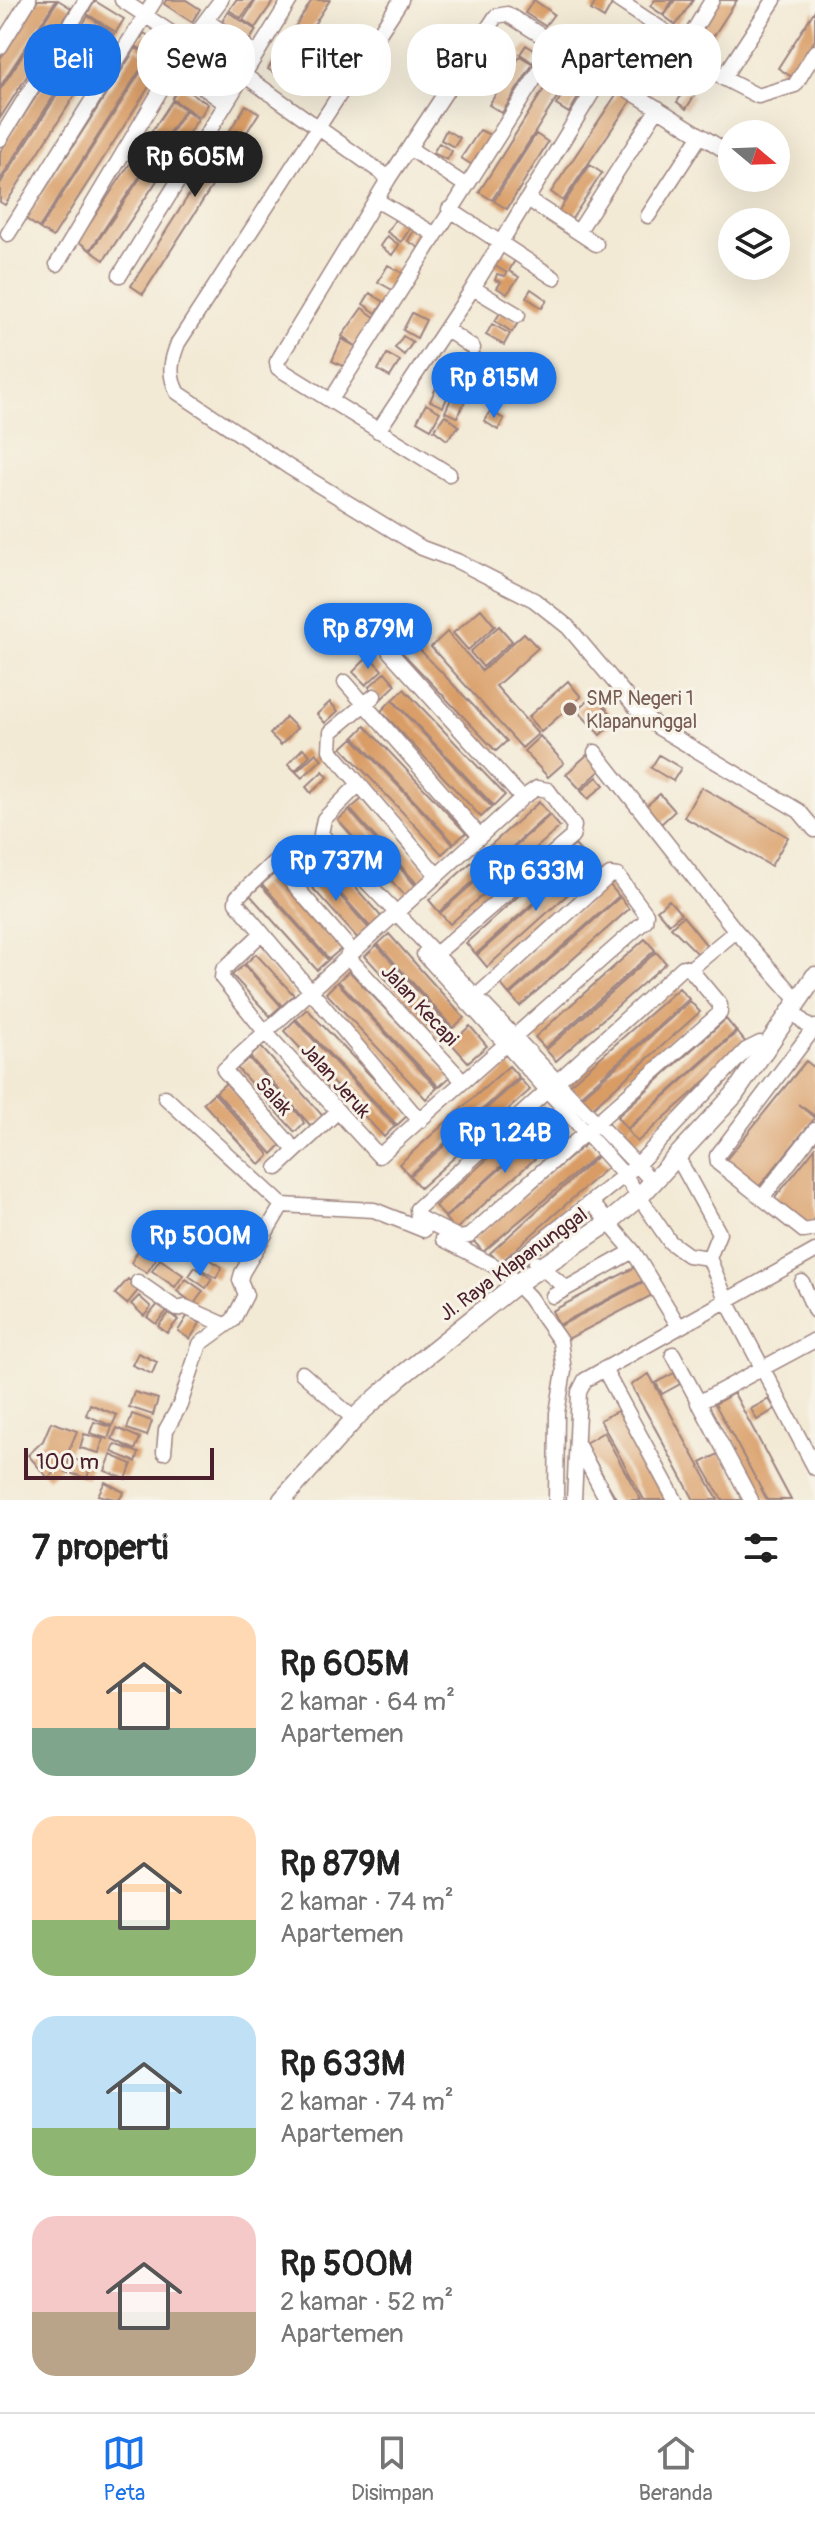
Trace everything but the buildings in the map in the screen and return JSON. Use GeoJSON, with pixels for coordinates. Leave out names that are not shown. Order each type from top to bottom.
{"type":"FeatureCollection","features":[{"type":"Feature","properties":{"kind":"street"},"geometry":{"type":"LineString","coordinates":[[0,47],[29,0]]}},
{"type":"Feature","properties":{"kind":"street"},"geometry":{"type":"LineString","coordinates":[[0,139],[86,0]]}},
{"type":"Feature","properties":{"kind":"street"},"geometry":{"type":"LineString","coordinates":[[122,0],[158,24]]}},
{"type":"Feature","properties":{"kind":"street"},"geometry":{"type":"LineString","coordinates":[[8,234],[155,0]]}},
{"type":"Feature","properties":{"kind":"street"},"geometry":{"type":"LineString","coordinates":[[205,24],[221,0]]}},
{"type":"Feature","properties":{"kind":"street"},"geometry":{"type":"LineString","coordinates":[[255,53],[290,0]]}},
{"type":"Feature","properties":{"kind":"street"},"geometry":{"type":"LineString","coordinates":[[401,0],[178,343],[170,367],[177,392],[289,467],[422,548],[457,561],[534,600],[568,627],[638,710],[659,728],[799,811],[815,830]]}},
{"type":"Feature","properties":{"kind":"street"},"geometry":{"type":"LineString","coordinates":[[618,0],[636,5],[659,24]]}},
{"type":"Feature","properties":{"kind":"street"},"geometry":{"type":"LineString","coordinates":[[698,24],[712,0]]}},
{"type":"Feature","properties":{"kind":"street"},"geometry":{"type":"LineString","coordinates":[[774,0],[723,78],[761,97],[795,85],[815,52]]}},
{"type":"Feature","properties":{"kind":"street"},"geometry":{"type":"LineString","coordinates":[[449,474],[278,368],[277,362],[378,201],[389,178],[499,14],[507,14],[532,30]]}},
{"type":"Feature","properties":{"kind":"street"},"geometry":{"type":"LineString","coordinates":[[207,21],[212,24]]}},
{"type":"Feature","properties":{"kind":"street"},"geometry":{"type":"LineString","coordinates":[[331,400],[532,82]]}},
{"type":"Feature","properties":{"kind":"street"},"geometry":{"type":"LineString","coordinates":[[255,83],[389,178]]}},
{"type":"Feature","properties":{"kind":"street"},"geometry":{"type":"LineString","coordinates":[[57,264],[159,96]]}},
{"type":"Feature","properties":{"kind":"street"},"geometry":{"type":"LineString","coordinates":[[215,96],[225,103]]}},
{"type":"Feature","properties":{"kind":"street"},"geometry":{"type":"LineString","coordinates":[[120,275],[230,96]]}},
{"type":"Feature","properties":{"kind":"street"},"geometry":{"type":"LineString","coordinates":[[378,431],[502,243],[591,96]]}},
{"type":"Feature","properties":{"kind":"street"},"geometry":{"type":"LineString","coordinates":[[638,96],[718,147]]}},
{"type":"Feature","properties":{"kind":"street"},"geometry":{"type":"LineString","coordinates":[[578,232],[658,108]]}},
{"type":"Feature","properties":{"kind":"street"},"geometry":{"type":"LineString","coordinates":[[648,216],[700,136]]}},
{"type":"Feature","properties":{"kind":"street"},"geometry":{"type":"LineString","coordinates":[[409,148],[465,185]]}},
{"type":"Feature","properties":{"kind":"street"},"geometry":{"type":"LineString","coordinates":[[529,200],[596,244]]}},
{"type":"Feature","properties":{"kind":"street"},"geometry":{"type":"LineString","coordinates":[[378,201],[434,234]]}},
{"type":"Feature","properties":{"kind":"street"},"geometry":{"type":"LineString","coordinates":[[449,209],[554,278]]}},
{"type":"Feature","properties":{"kind":"street"},"geometry":{"type":"LineString","coordinates":[[473,288],[518,315]]}},
{"type":"Feature","properties":{"kind":"street"},"geometry":{"type":"LineString","coordinates":[[446,329],[473,348]]}},
{"type":"Feature","properties":{"kind":"street"},"geometry":{"type":"LineString","coordinates":[[389,651],[522,798]]}},
{"type":"Feature","properties":{"kind":"street"},"geometry":{"type":"LineString","coordinates":[[345,682],[369,700],[479,835]]}},
{"type":"Feature","properties":{"kind":"street"},"geometry":{"type":"LineString","coordinates":[[369,700],[337,725],[328,739],[330,750],[436,874]]}},
{"type":"Feature","properties":{"kind":"street"},"geometry":{"type":"LineString","coordinates":[[595,752],[814,1028],[717,1156],[718,1163],[804,1231],[815,1229]]}},
{"type":"Feature","properties":{"kind":"street"},"geometry":{"type":"LineString","coordinates":[[358,785],[324,819],[321,834],[630,1171],[653,1182]]}},
{"type":"Feature","properties":{"kind":"street"},"geometry":{"type":"LineString","coordinates":[[265,1032],[522,798],[537,788],[548,790],[574,826],[574,833],[433,957]]}},
{"type":"Feature","properties":{"kind":"street","name":"Jalan Kecapi"},"geometry":{"type":"LineString","coordinates":[[261,934],[236,902],[237,897],[274,862],[350,954],[463,1081]]}},
{"type":"Feature","properties":{"kind":"street"},"geometry":{"type":"LineString","coordinates":[[261,934],[420,1121],[645,921],[646,914],[618,876],[610,875],[473,1000]]}},
{"type":"Feature","properties":{"kind":"street"},"geometry":{"type":"LineString","coordinates":[[690,969],[736,931]]}},
{"type":"Feature","properties":{"kind":"street","name":"Jalan Jeruk"},"geometry":{"type":"LineString","coordinates":[[261,934],[223,970],[222,978],[265,1032],[377,1155],[420,1121]]}},
{"type":"Feature","properties":{"kind":"street"},"geometry":{"type":"LineString","coordinates":[[683,967],[690,969],[720,1005],[720,1013],[469,1236],[460,1238],[418,1217],[417,1209],[683,967]]}},
{"type":"Feature","properties":{"kind":"street","name":"Jl. Raya Klapanunggal"},"geometry":{"type":"LineString","coordinates":[[282,1500],[354,1419],[510,1278],[539,1268],[608,1223],[640,1196],[734,1095],[815,976]]}},
{"type":"Feature","properties":{"kind":"street","name":"Salak"},"geometry":{"type":"LineString","coordinates":[[265,1032],[224,1070],[295,1150]]}},
{"type":"Feature","properties":{"kind":"street"},"geometry":{"type":"LineString","coordinates":[[510,1278],[528,1251],[630,1171],[746,1050],[760,1043],[768,1047]]}},
{"type":"Feature","properties":{"kind":"street"},"geometry":{"type":"LineString","coordinates":[[165,1097],[282,1205],[305,1209],[343,1206],[374,1210],[409,1222],[510,1278],[554,1328],[564,1351],[557,1413],[556,1500]]}},
{"type":"Feature","properties":{"kind":"street"},"geometry":{"type":"LineString","coordinates":[[277,1168],[338,1111]]}},
{"type":"Feature","properties":{"kind":"street"},"geometry":{"type":"LineString","coordinates":[[762,1198],[815,1130]]}},
{"type":"Feature","properties":{"kind":"street"},"geometry":{"type":"LineString","coordinates":[[678,1158],[719,1233],[709,1258],[726,1299],[815,1468]]}},
{"type":"Feature","properties":{"kind":"street"},"geometry":{"type":"LineString","coordinates":[[630,1171],[640,1196],[677,1250],[709,1258]]}},
{"type":"Feature","properties":{"kind":"street"},"geometry":{"type":"LineString","coordinates":[[591,1202],[633,1251],[678,1325]]}},
{"type":"Feature","properties":{"kind":"street"},"geometry":{"type":"LineString","coordinates":[[164,1452],[166,1430],[180,1405],[200,1344],[239,1311],[246,1295],[240,1280],[242,1273],[282,1205]]}},
{"type":"Feature","properties":{"kind":"street"},"geometry":{"type":"LineString","coordinates":[[528,1251],[560,1292],[633,1251]]}},
{"type":"Feature","properties":{"kind":"street"},"geometry":{"type":"LineString","coordinates":[[574,1500],[581,1385],[678,1325],[815,1251]]}},
{"type":"Feature","properties":{"kind":"street"},"geometry":{"type":"LineString","coordinates":[[138,1282],[177,1309],[185,1307],[225,1325]]}},
{"type":"Feature","properties":{"kind":"street"},"geometry":{"type":"LineString","coordinates":[[802,1282],[815,1311]]}},
{"type":"Feature","properties":{"kind":"street"},"geometry":{"type":"LineString","coordinates":[[698,1403],[815,1340]]}},
{"type":"Feature","properties":{"kind":"street"},"geometry":{"type":"LineString","coordinates":[[673,1354],[751,1500]]}},
{"type":"Feature","properties":{"kind":"street"},"geometry":{"type":"LineString","coordinates":[[604,1369],[675,1500]]}},
{"type":"Feature","properties":{"kind":"street"},"geometry":{"type":"LineString","coordinates":[[302,1373],[354,1419]]}},
{"type":"Feature","properties":{"kind":"street"},"geometry":{"type":"LineString","coordinates":[[576,1442],[607,1500]]}},
{"type":"Feature","properties":{"kind":"place","name":"SMP Negeri 1 Klapanunggal"},"geometry":{"type":"Point","coordinates":[570,709]}}]}
